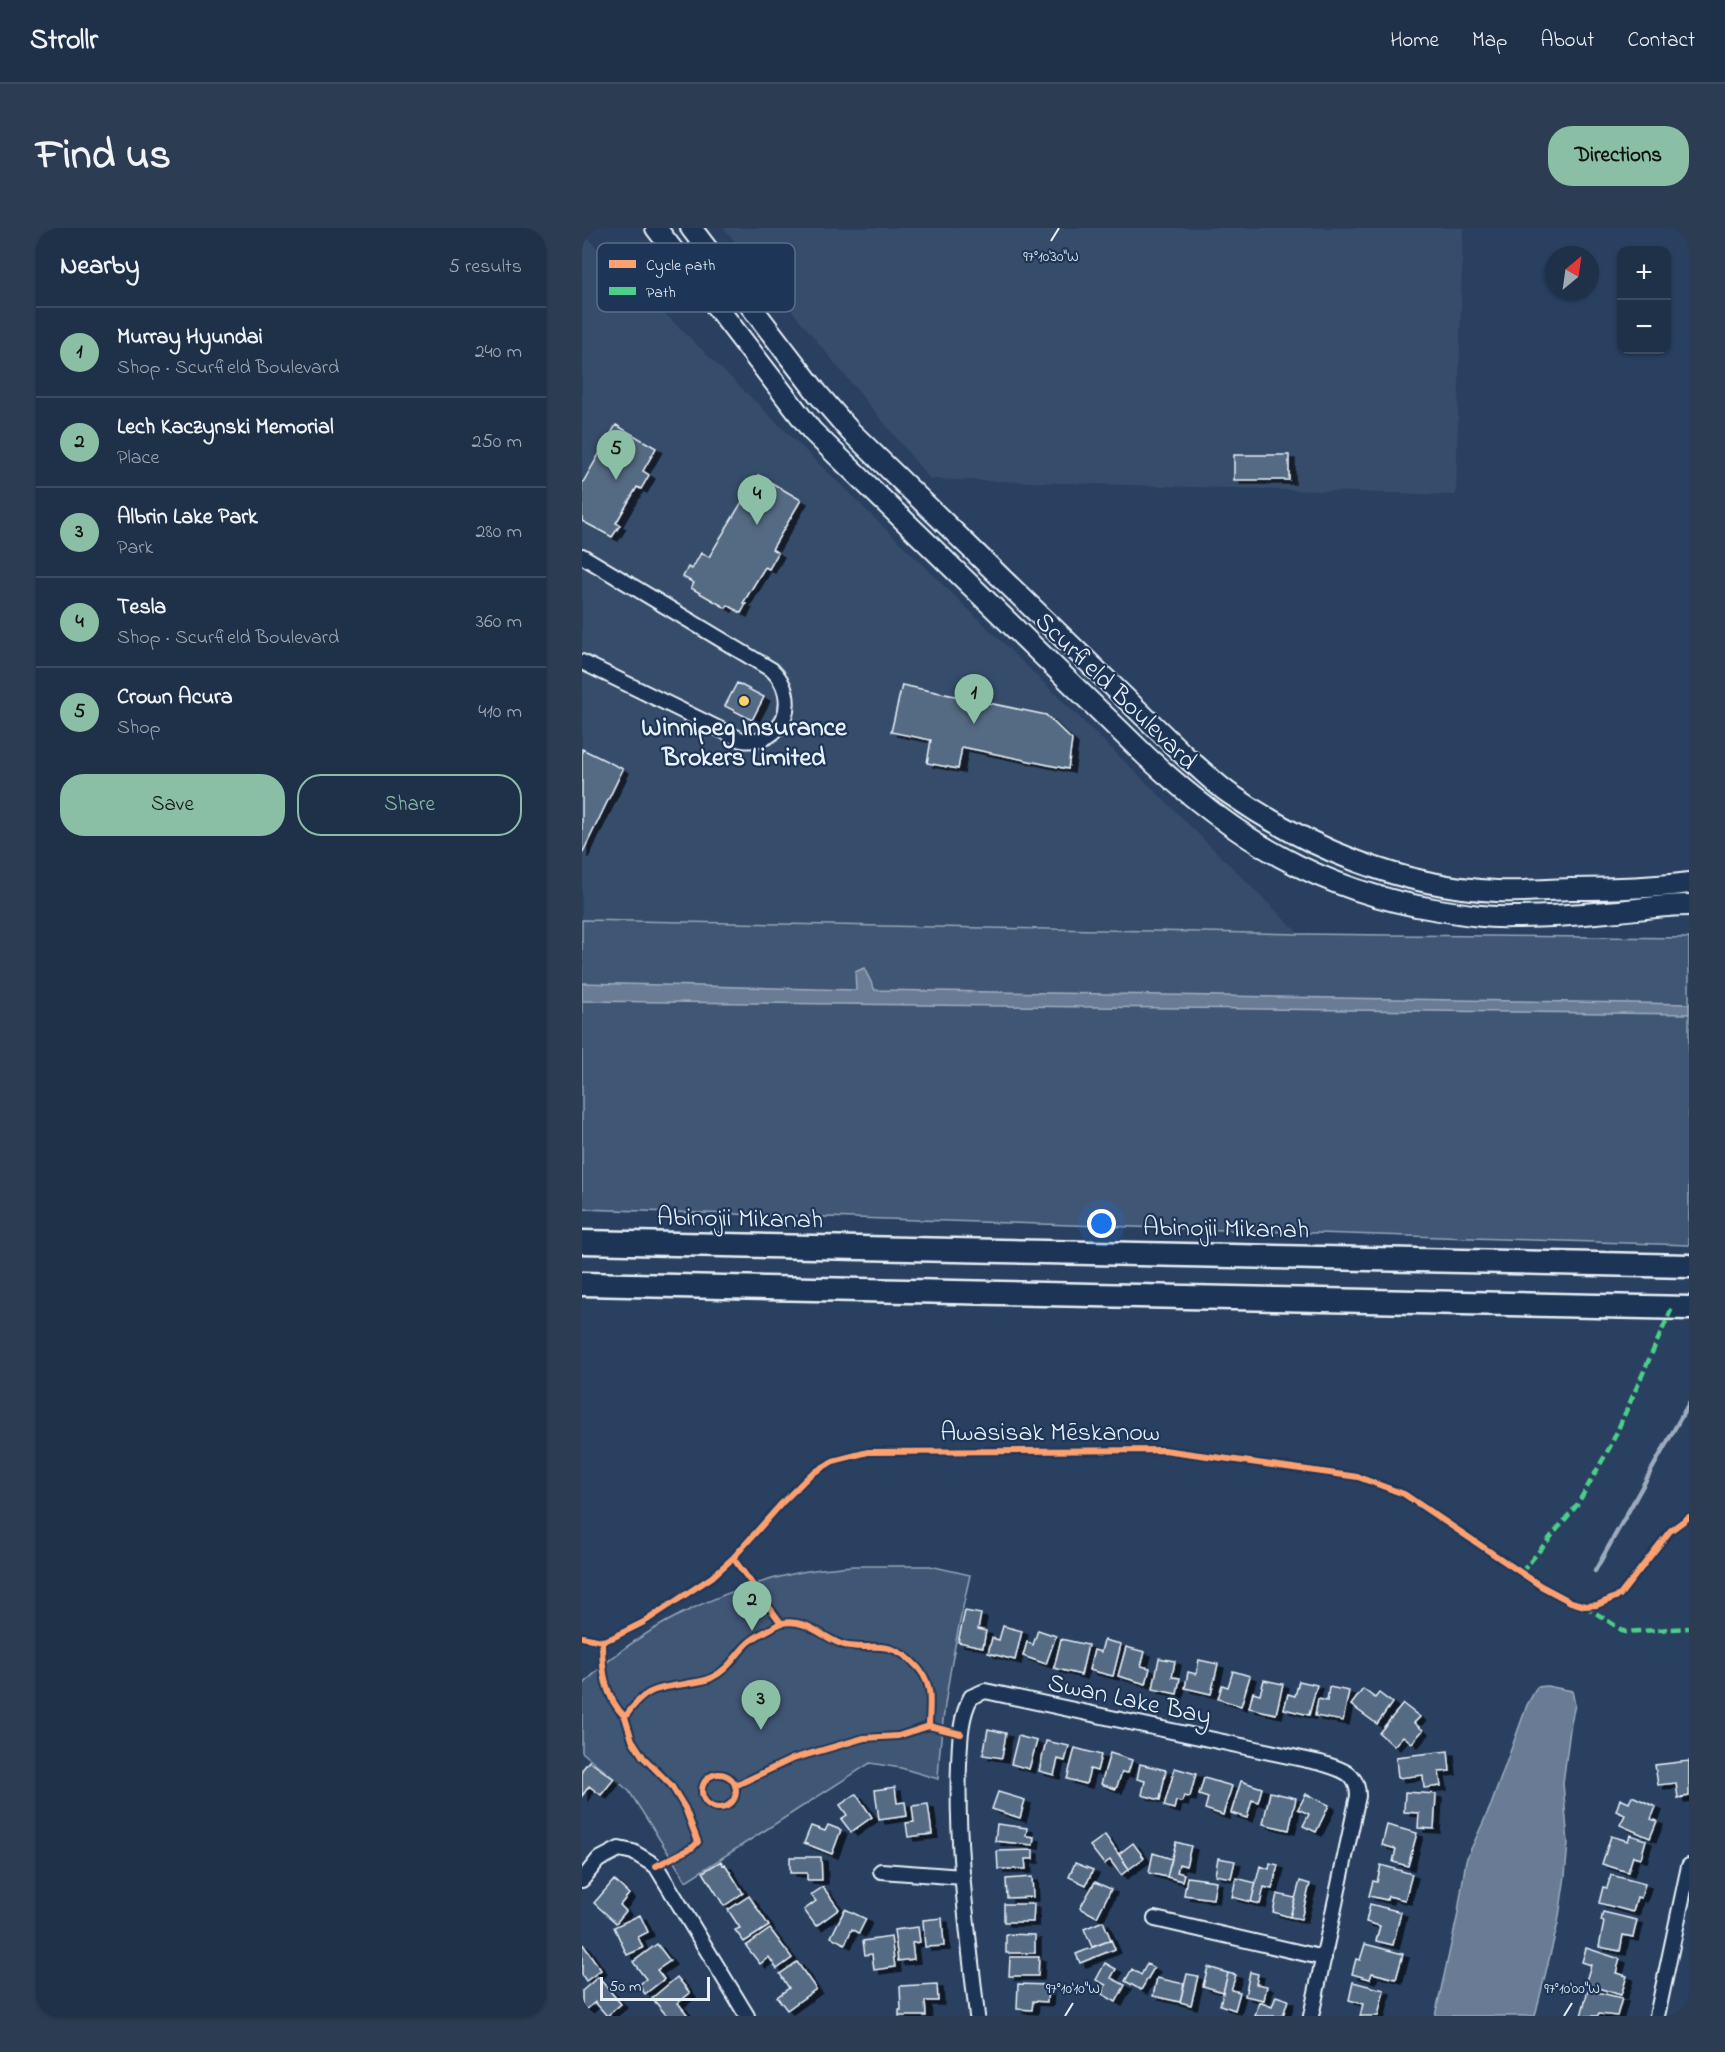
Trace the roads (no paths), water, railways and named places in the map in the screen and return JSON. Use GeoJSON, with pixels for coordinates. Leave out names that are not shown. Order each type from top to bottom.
{"type":"FeatureCollection","features":[{"type":"Feature","properties":{"kind":"main road","name":"Abinojii Mikanah"},"geometry":{"type":"LineString","coordinates":[[582,1242],[1689,1266]]}},
{"type":"Feature","properties":{"kind":"main road"},"geometry":{"type":"LineString","coordinates":[[582,1284],[1689,1308]]}},
{"type":"Feature","properties":{"kind":"street","name":"Scurfield Boulevard"},"geometry":{"type":"LineString","coordinates":[[656,228],[668,243]]}},
{"type":"Feature","properties":{"kind":"street","name":"Scurfield Boulevard"},"geometry":{"type":"LineString","coordinates":[[691,228],[702,243]]}},
{"type":"Feature","properties":{"kind":"street","name":"Scurfield Boulevard"},"geometry":{"type":"LineString","coordinates":[[721,312],[812,431],[1184,792],[1216,817],[1280,857],[1339,885],[1367,895],[1476,916],[1511,917],[1689,905]]}},
{"type":"Feature","properties":{"kind":"street","name":"Scurfield Boulevard"},"geometry":{"type":"LineString","coordinates":[[755,312],[818,394],[850,431],[1188,759],[1256,812],[1290,832],[1353,860],[1435,883],[1497,891],[1605,889],[1689,883]]}},
{"type":"Feature","properties":{"kind":"street"},"geometry":{"type":"LineString","coordinates":[[582,556],[772,670],[779,676],[786,689],[786,712],[781,724],[768,738],[742,740],[582,662]]}},
{"type":"Feature","properties":{"kind":"street","name":"Swan Lake Bay"},"geometry":{"type":"LineString","coordinates":[[977,2016],[958,1829],[961,1734],[971,1697],[985,1691],[1321,1763],[1338,1768],[1352,1776],[1358,1785],[1358,1796],[1311,2016]]}},
{"type":"Feature","properties":{"kind":"street"},"geometry":{"type":"LineString","coordinates":[[582,1880],[598,1860],[619,1849],[633,1852],[656,1866],[747,2016]]}},
{"type":"Feature","properties":{"kind":"street"},"geometry":{"type":"LineString","coordinates":[[1657,2016],[1689,1866]]}},
{"type":"Feature","properties":{"kind":"street"},"geometry":{"type":"LineString","coordinates":[[881,1871],[963,1877]]}},
{"type":"Feature","properties":{"kind":"street"},"geometry":{"type":"LineString","coordinates":[[1155,1919],[1324,1958]]}},
{"type":"Feature","properties":{"kind":"waterway"},"geometry":{"type":"LineString","coordinates":[[1595,1571],[1689,1403]]}},
{"type":"Feature","properties":{"kind":"place","name":"Crown Acura"},"geometry":{"type":"Point","coordinates":[616,480]}},
{"type":"Feature","properties":{"kind":"place","name":"Tesla"},"geometry":{"type":"Point","coordinates":[757,525]}},
{"type":"Feature","properties":{"kind":"place","name":"Winnipeg Insurance Brokers Limited"},"geometry":{"type":"Point","coordinates":[744,701]}},
{"type":"Feature","properties":{"kind":"place","name":"Murray Hyundai"},"geometry":{"type":"Point","coordinates":[974,724]}},
{"type":"Feature","properties":{"kind":"place","name":"Lech Kaczynski Memorial"},"geometry":{"type":"Point","coordinates":[752,1631]}},
{"type":"Feature","properties":{"kind":"place","name":"Albrin Lake Park"},"geometry":{"type":"Point","coordinates":[761,1730]}}]}
